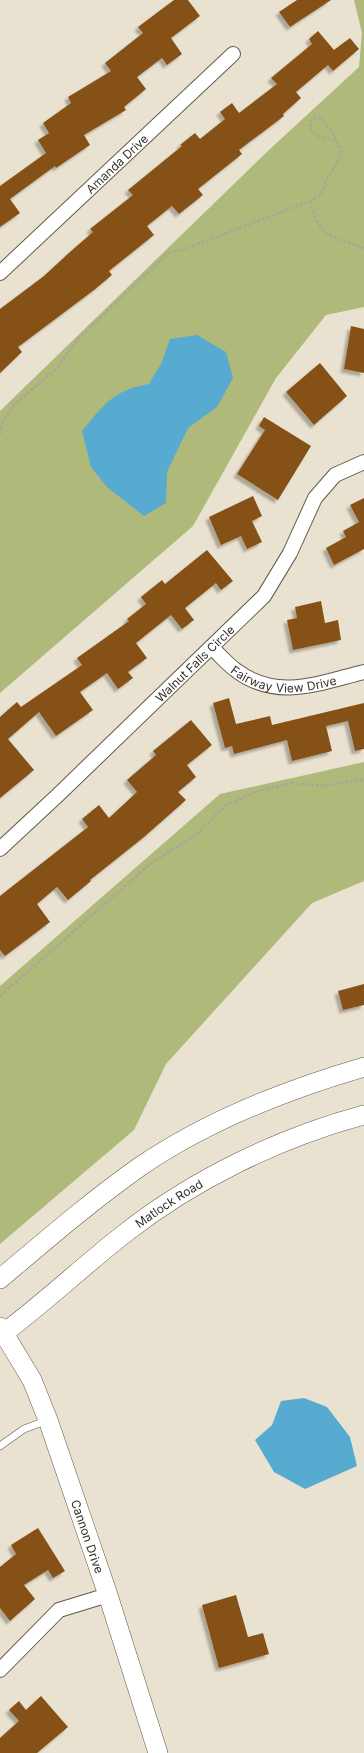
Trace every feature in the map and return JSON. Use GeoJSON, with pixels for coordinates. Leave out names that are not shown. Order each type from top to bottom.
{"type":"FeatureCollection","features":[{"type":"Feature","properties":{"kind":"main road"},"geometry":{"type":"LineString","coordinates":[[0,1279],[92,1203],[138,1168],[201,1131],[259,1103],[312,1082],[364,1067]]}},
{"type":"Feature","properties":{"kind":"main road","name":"Matlock Road"},"geometry":{"type":"LineString","coordinates":[[1,1332],[125,1233],[177,1197],[225,1170],[286,1141],[364,1115]]}},
{"type":"Feature","properties":{"kind":"main road","name":"Cannon Drive"},"geometry":{"type":"LineString","coordinates":[[1,1332],[32,1380],[48,1420],[108,1595],[158,1753]]}},
{"type":"Feature","properties":{"kind":"street","name":"Amanda Drive"},"geometry":{"type":"LineString","coordinates":[[0,273],[233,54]]}},
{"type":"Feature","properties":{"kind":"street","name":"Walnut Falls Circle"},"geometry":{"type":"LineString","coordinates":[[0,849],[212,648],[264,596],[290,552],[315,498],[335,475],[363,462]]}},
{"type":"Feature","properties":{"kind":"street","name":"Fairway View Drive"},"geometry":{"type":"LineString","coordinates":[[212,648],[237,671],[270,687],[296,688],[364,672]]}},
{"type":"Feature","properties":{"kind":"street"},"geometry":{"type":"LineString","coordinates":[[0,1670],[59,1610],[108,1595]]}},
{"type":"Feature","properties":{"kind":"lane"},"geometry":{"type":"LineString","coordinates":[[0,1446],[24,1428],[48,1420]]}},
{"type":"Feature","properties":{"kind":"path"},"geometry":{"type":"LineString","coordinates":[[0,434],[2,423],[15,404],[56,370],[80,336],[168,254],[310,201],[321,195],[326,180],[337,163],[341,151],[336,141],[322,119],[314,118],[310,123],[311,130],[318,136],[336,141]]}},
{"type":"Feature","properties":{"kind":"path"},"geometry":{"type":"LineString","coordinates":[[310,201],[315,219],[325,233],[336,239],[364,247]]}},
{"type":"Feature","properties":{"kind":"path"},"geometry":{"type":"LineString","coordinates":[[0,996],[149,865],[198,834],[225,806],[255,792],[293,783],[323,786],[364,780]]}},
{"type":"Feature","properties":{"kind":"green space"},"geometry":{"type":"Polygon","coordinates":[[[354,0],[364,0],[364,307],[326,315],[276,378],[193,526],[0,693],[0,411],[269,150],[359,67],[362,33],[354,0]]]}},
{"type":"Feature","properties":{"kind":"green space"},"geometry":{"type":"Polygon","coordinates":[[[364,762],[364,881],[312,903],[166,1064],[134,1130],[0,1244],[0,986],[220,794],[364,762]]]}},
{"type":"Feature","properties":{"kind":"water"},"geometry":{"type":"Polygon","coordinates":[[[197,335],[226,352],[233,378],[217,407],[188,428],[167,472],[166,503],[144,516],[107,487],[91,467],[82,431],[110,400],[126,390],[149,384],[161,364],[170,339],[197,335]]]}},
{"type":"Feature","properties":{"kind":"water"},"geometry":{"type":"Polygon","coordinates":[[[304,1398],[327,1407],[350,1437],[357,1466],[305,1489],[274,1472],[255,1440],[272,1425],[281,1401],[304,1398]]]}},
{"type":"Feature","properties":{"kind":"building"},"geometry":{"type":"Polygon","coordinates":[[[174,0],[188,0],[200,16],[171,38],[182,54],[167,65],[162,58],[137,77],[146,89],[124,107],[126,110],[84,135],[90,145],[56,168],[55,166],[10,199],[20,213],[0,227],[0,186],[46,153],[38,140],[49,133],[43,123],[71,103],[68,97],[111,71],[105,63],[143,33],[138,27],[174,0]]]}},
{"type":"Feature","properties":{"kind":"building"},"geometry":{"type":"Polygon","coordinates":[[[297,0],[331,0],[290,27],[279,12],[297,0]]]}},
{"type":"Feature","properties":{"kind":"building"},"geometry":{"type":"Polygon","coordinates":[[[318,31],[334,50],[350,38],[359,49],[333,71],[328,65],[296,92],[301,98],[283,114],[284,116],[239,150],[242,154],[198,189],[203,195],[179,214],[172,206],[147,226],[154,235],[109,271],[112,275],[94,290],[18,347],[22,352],[0,373],[0,309],[44,276],[93,232],[90,229],[133,195],[128,190],[182,146],[180,145],[195,133],[200,139],[225,119],[220,112],[232,103],[239,113],[277,84],[271,78],[312,44],[309,39],[318,31]]]}},
{"type":"Feature","properties":{"kind":"building"},"geometry":{"type":"Polygon","coordinates":[[[351,326],[364,329],[364,373],[344,369],[351,326]]]}},
{"type":"Feature","properties":{"kind":"building"},"geometry":{"type":"Polygon","coordinates":[[[320,363],[347,396],[314,425],[286,392],[320,363]]]}},
{"type":"Feature","properties":{"kind":"building"},"geometry":{"type":"Polygon","coordinates":[[[264,417],[311,446],[278,500],[237,474],[265,430],[259,426],[264,417]]]}},
{"type":"Feature","properties":{"kind":"building"},"geometry":{"type":"Polygon","coordinates":[[[253,496],[262,516],[252,521],[262,542],[247,549],[241,536],[221,545],[209,517],[253,496]]]}},
{"type":"Feature","properties":{"kind":"building"},"geometry":{"type":"Polygon","coordinates":[[[364,498],[364,549],[334,565],[326,548],[346,537],[343,531],[359,522],[350,505],[364,498]]]}},
{"type":"Feature","properties":{"kind":"building"},"geometry":{"type":"Polygon","coordinates":[[[207,550],[233,581],[221,590],[216,583],[185,608],[194,620],[182,629],[171,615],[136,643],[147,658],[128,672],[133,678],[118,689],[107,673],[80,692],[93,710],[56,736],[39,712],[8,739],[34,770],[0,798],[0,717],[17,702],[21,707],[82,665],[77,658],[129,621],[127,619],[146,604],[141,597],[162,580],[165,584],[207,550]]]}},
{"type":"Feature","properties":{"kind":"building"},"geometry":{"type":"Polygon","coordinates":[[[321,601],[325,623],[338,620],[341,640],[293,650],[287,620],[297,618],[295,607],[321,601]]]}},
{"type":"Feature","properties":{"kind":"building"},"geometry":{"type":"Polygon","coordinates":[[[229,698],[236,724],[270,716],[272,725],[364,703],[364,749],[355,751],[348,721],[326,726],[332,751],[292,761],[287,740],[234,754],[232,746],[225,748],[213,703],[229,698]]]}},
{"type":"Feature","properties":{"kind":"building"},"geometry":{"type":"Polygon","coordinates":[[[191,720],[212,745],[187,765],[196,777],[178,792],[186,800],[68,900],[57,887],[37,904],[50,922],[5,956],[0,950],[0,896],[88,827],[82,819],[99,805],[109,818],[137,792],[127,780],[156,755],[153,751],[191,720]]]}},
{"type":"Feature","properties":{"kind":"building"},"geometry":{"type":"Polygon","coordinates":[[[364,984],[364,1005],[343,1010],[338,991],[364,984]]]}},
{"type":"Feature","properties":{"kind":"building"},"geometry":{"type":"Polygon","coordinates":[[[38,1528],[65,1571],[53,1578],[48,1570],[24,1585],[35,1599],[10,1621],[0,1608],[0,1567],[16,1554],[11,1545],[38,1528]]]}},
{"type":"Feature","properties":{"kind":"building"},"geometry":{"type":"Polygon","coordinates":[[[236,1595],[248,1637],[263,1633],[269,1654],[219,1668],[202,1605],[236,1595]]]}},
{"type":"Feature","properties":{"kind":"building"},"geometry":{"type":"Polygon","coordinates":[[[41,1696],[68,1727],[37,1753],[0,1753],[0,1738],[19,1721],[9,1710],[19,1701],[26,1710],[41,1696]]]}}]}
